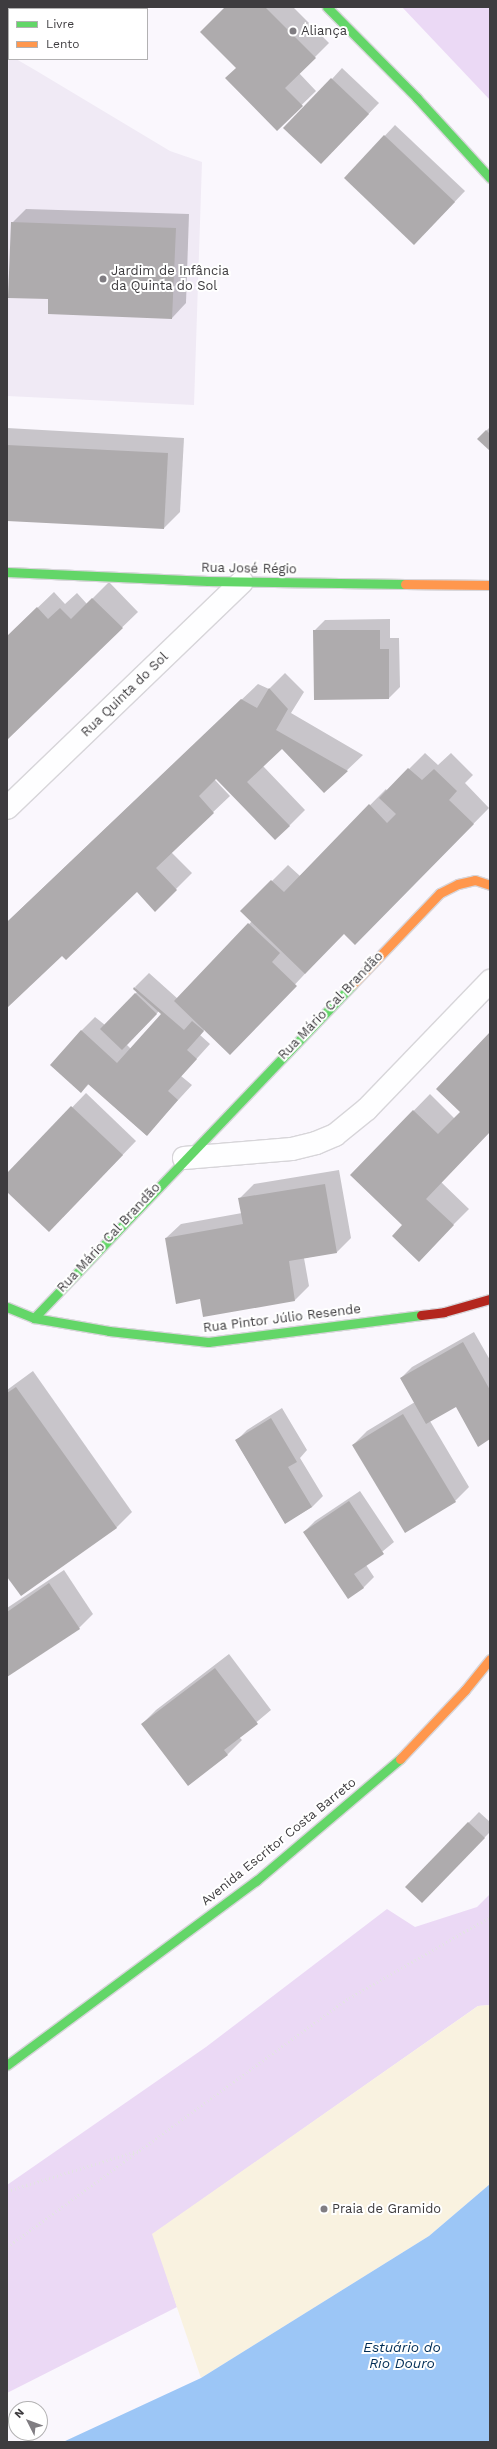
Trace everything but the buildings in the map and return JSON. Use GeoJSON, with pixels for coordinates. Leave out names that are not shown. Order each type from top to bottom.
{"type":"FeatureCollection","features":[{"type":"Feature","properties":{"kind":"street"},"geometry":{"type":"LineString","coordinates":[[328,7],[417,98],[490,178]]}},
{"type":"Feature","properties":{"kind":"street","name":"Rua José Régio"},"geometry":{"type":"LineString","coordinates":[[7,572],[242,582],[490,585]]}},
{"type":"Feature","properties":{"kind":"street","name":"Rua Quinta do Sol"},"geometry":{"type":"LineString","coordinates":[[7,808],[242,582]]}},
{"type":"Feature","properties":{"kind":"street","name":"Rua Mário Cal Brandão"},"geometry":{"type":"LineString","coordinates":[[34,1318],[184,1158],[440,893],[458,884],[475,880],[490,885]]}},
{"type":"Feature","properties":{"kind":"street"},"geometry":{"type":"LineString","coordinates":[[184,1158],[292,1149],[316,1144],[335,1135],[367,1108],[490,981]]}},
{"type":"Feature","properties":{"kind":"street","name":"Rua Pintor Júlio Resende"},"geometry":{"type":"LineString","coordinates":[[7,1307],[34,1318],[109,1331],[208,1342],[444,1312],[490,1299]]}},
{"type":"Feature","properties":{"kind":"street","name":"Avenida Escritor Costa Barreto"},"geometry":{"type":"LineString","coordinates":[[7,2065],[256,1881],[402,1758],[465,1690],[490,1659]]}},
{"type":"Feature","properties":{"kind":"path"},"geometry":{"type":"LineString","coordinates":[[7,2247],[144,2149],[349,1998],[490,1917]]}},
{"type":"Feature","properties":{"kind":"path"},"geometry":{"type":"LineString","coordinates":[[7,2191],[144,2149]]}},
{"type":"Feature","properties":{"kind":"shaded area"},"geometry":{"type":"Polygon","coordinates":[[[402,7],[490,7],[490,100],[402,7]]]}},
{"type":"Feature","properties":{"kind":"shaded area","name":"Jardim de Infância da Quinta do Sol"},"geometry":{"type":"Polygon","coordinates":[[[7,54],[8,60],[18,60],[170,151],[202,162],[194,405],[7,396],[7,54]]]}},
{"type":"Feature","properties":{"kind":"shaded area"},"geometry":{"type":"Polygon","coordinates":[[[490,1894],[490,2005],[478,2006],[153,2234],[177,2307],[7,2393],[7,2185],[206,2047],[387,1909],[415,1927],[477,1907],[490,1894]]]}},
{"type":"Feature","properties":{"kind":"sand","name":"Praia de Gramido"},"geometry":{"type":"Polygon","coordinates":[[[490,2005],[490,2184],[429,2236],[201,2378],[152,2234],[478,2006],[490,2005]]]}},
{"type":"Feature","properties":{"kind":"water","name":"Estuário do Rio Douro"},"geometry":{"type":"Polygon","coordinates":[[[490,2184],[490,2442],[63,2442],[201,2378],[429,2236],[490,2184]]]}},
{"type":"Feature","properties":{"kind":"traffic: fast"},"geometry":{"type":"LineString","coordinates":[[327,7],[417,98],[490,178]]}},
{"type":"Feature","properties":{"kind":"traffic: fast"},"geometry":{"type":"LineString","coordinates":[[7,572],[208,581],[405,584]]}},
{"type":"Feature","properties":{"kind":"traffic: fast"},"geometry":{"type":"LineString","coordinates":[[34,1318],[352,985]]}},
{"type":"Feature","properties":{"kind":"traffic: fast"},"geometry":{"type":"LineString","coordinates":[[7,1307],[34,1318],[109,1331],[208,1342],[421,1315]]}},
{"type":"Feature","properties":{"kind":"traffic: fast"},"geometry":{"type":"LineString","coordinates":[[7,2065],[256,1881],[400,1759]]}},
{"type":"Feature","properties":{"kind":"traffic: slow"},"geometry":{"type":"LineString","coordinates":[[405,584],[490,585]]}},
{"type":"Feature","properties":{"kind":"traffic: slow"},"geometry":{"type":"LineString","coordinates":[[352,985],[440,893],[458,884],[475,880],[490,885]]}},
{"type":"Feature","properties":{"kind":"traffic: slow"},"geometry":{"type":"LineString","coordinates":[[400,1759],[465,1690],[490,1659]]}},
{"type":"Feature","properties":{"kind":"traffic: jam"},"geometry":{"type":"LineString","coordinates":[[421,1315],[444,1312],[490,1299]]}},
{"type":"Feature","properties":{"kind":"place","name":"Aliança"},"geometry":{"type":"Point","coordinates":[293,31]}},
{"type":"Feature","properties":{"kind":"place","name":"Jardim de Infância da Quinta do Sol"},"geometry":{"type":"Point","coordinates":[103,279]}},
{"type":"Feature","properties":{"kind":"place","name":"Praia de Gramido"},"geometry":{"type":"Point","coordinates":[324,2209]}}]}
